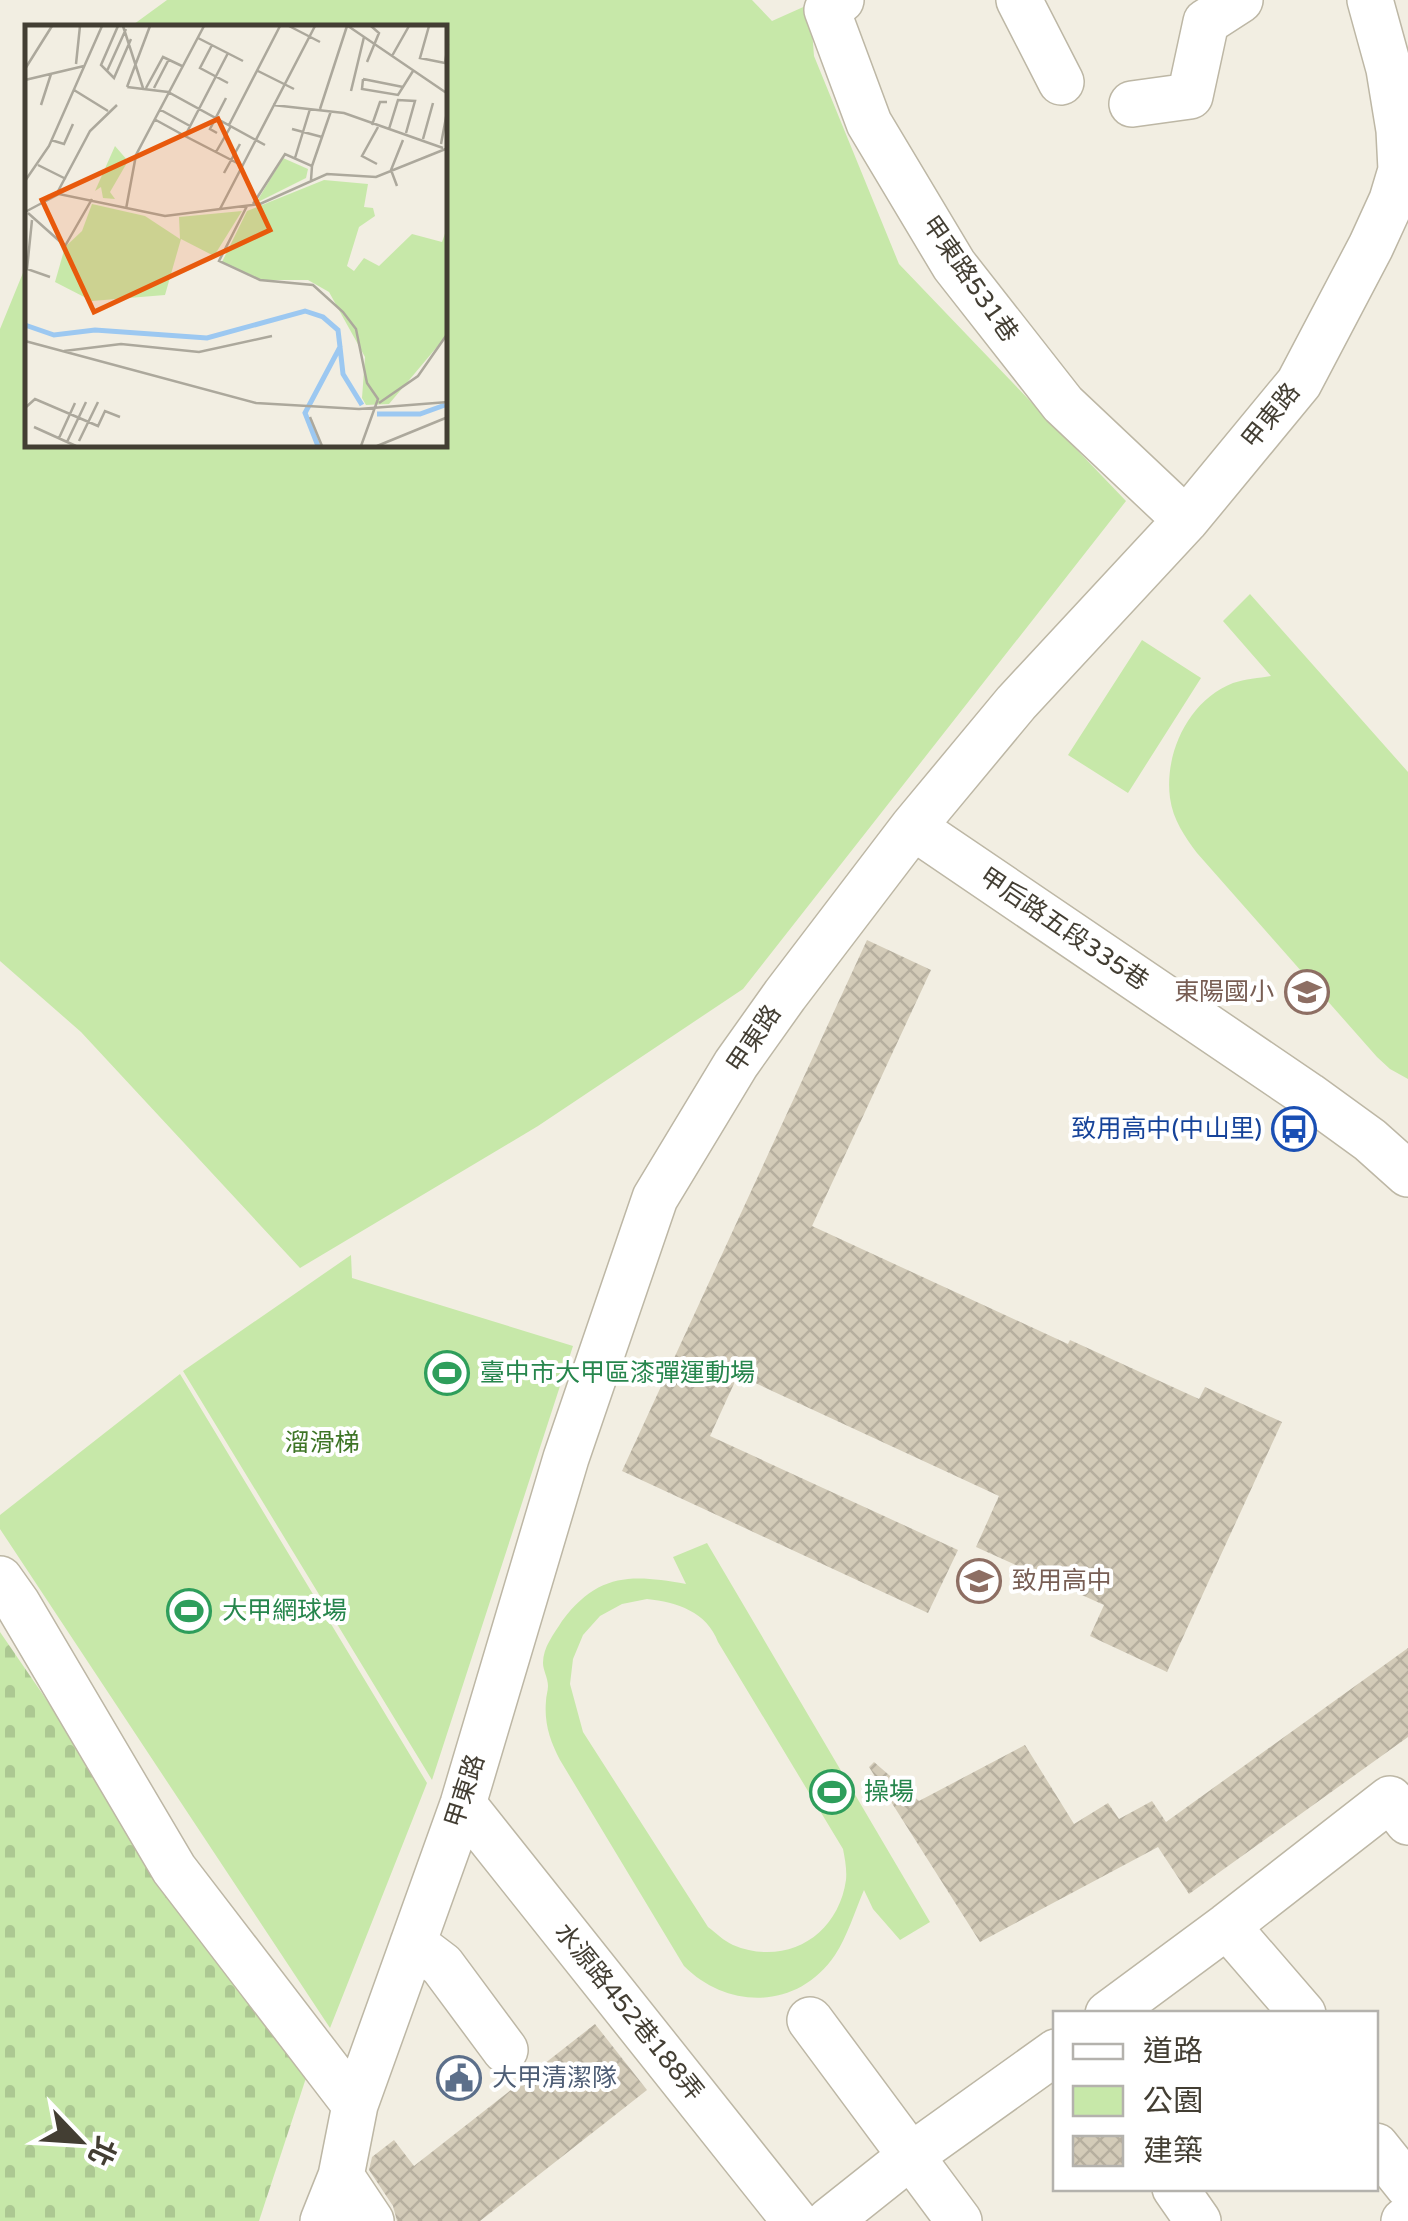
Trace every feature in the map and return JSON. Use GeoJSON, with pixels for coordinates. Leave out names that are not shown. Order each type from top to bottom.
{"type":"FeatureCollection","features":[{"type":"Feature","properties":{"kind":"street","name":"甲東路531巷"},"geometry":{"type":"LineString","coordinates":[[841,0],[827,10],[869,123],[954,265],[1063,404],[1186,520]]}},
{"type":"Feature","properties":{"kind":"street"},"geometry":{"type":"LineString","coordinates":[[1019,0],[1062,82]]}},
{"type":"Feature","properties":{"kind":"street"},"geometry":{"type":"LineString","coordinates":[[1132,104],[1190,96],[1206,22],[1240,0]]}},
{"type":"Feature","properties":{"kind":"street","name":"甲東路"},"geometry":{"type":"LineString","coordinates":[[322,2221],[341,2176],[355,2105],[462,1804],[566,1458],[655,1198],[736,1064],[913,827],[1016,702],[1186,520],[1299,383],[1404,175],[1389,69],[1370,0]]}},
{"type":"Feature","properties":{"kind":"street","name":"甲后路五段335巷"},"geometry":{"type":"LineString","coordinates":[[913,827],[1308,1095],[1370,1140],[1408,1174]]}},
{"type":"Feature","properties":{"kind":"street"},"geometry":{"type":"LineString","coordinates":[[0,1579],[18,1602],[174,1870],[355,2105]]}},
{"type":"Feature","properties":{"kind":"street"},"geometry":{"type":"LineString","coordinates":[[1112,2011],[1402,1802]]}},
{"type":"Feature","properties":{"kind":"street","name":"水源路452巷188弄"},"geometry":{"type":"LineString","coordinates":[[462,1804],[795,2221]]}},
{"type":"Feature","properties":{"kind":"street"},"geometry":{"type":"LineString","coordinates":[[1226,1926],[1300,2011]]}},
{"type":"Feature","properties":{"kind":"street"},"geometry":{"type":"LineString","coordinates":[[414,1943],[442,1966],[504,2050]]}},
{"type":"Feature","properties":{"kind":"street"},"geometry":{"type":"LineString","coordinates":[[810,2020],[959,2221]]}},
{"type":"Feature","properties":{"kind":"street"},"geometry":{"type":"LineString","coordinates":[[829,2221],[912,2155],[1053,2054]]}},
{"type":"Feature","properties":{"kind":"street"},"geometry":{"type":"LineString","coordinates":[[1378,2148],[1408,2186]]}},
{"type":"Feature","properties":{"kind":"street"},"geometry":{"type":"LineString","coordinates":[[341,2176],[370,2221]]}},
{"type":"Feature","properties":{"kind":"street"},"geometry":{"type":"LineString","coordinates":[[1177,2191],[1198,2221]]}},
{"type":"Feature","properties":{"kind":"green space"},"geometry":{"type":"Polygon","coordinates":[[[167,0],[752,0],[772,21],[810,4],[814,56],[899,264],[1126,501],[743,989],[538,1126],[300,1268],[81,1032],[0,961],[0,329],[25,268],[25,448],[448,448],[448,25],[133,25],[167,0]]]}},
{"type":"Feature","properties":{"kind":"green space"},"geometry":{"type":"Polygon","coordinates":[[[1250,594],[1408,772],[1408,1079],[1377,1057],[1197,853],[1174,814],[1169,781],[1171,763],[1192,715],[1217,691],[1233,683],[1271,676],[1223,621],[1250,594]]]}},
{"type":"Feature","properties":{"kind":"green space"},"geometry":{"type":"Polygon","coordinates":[[[1142,640],[1201,678],[1128,793],[1068,755],[1142,640]]]}},
{"type":"Feature","properties":{"kind":"green space","name":"溜滑梯"},"geometry":{"type":"Polygon","coordinates":[[[351,1255],[352,1278],[573,1346],[432,1780],[183,1371],[351,1255]]]}},
{"type":"Feature","properties":{"kind":"green space"},"geometry":{"type":"Polygon","coordinates":[[[180,1374],[427,1783],[330,2028],[0,1529],[0,1515],[180,1374]]]}},
{"type":"Feature","properties":{"kind":"green space","name":"操場"},"geometry":{"type":"Polygon","coordinates":[[[707,1543],[930,1922],[900,1940],[873,1909],[864,1890],[835,1955],[820,1973],[783,1994],[762,1998],[721,1991],[684,1966],[560,1760],[548,1732],[548,1686],[543,1657],[562,1621],[589,1594],[617,1581],[648,1579],[686,1584],[673,1557],[707,1543]],[[658,1600],[622,1604],[600,1616],[583,1635],[573,1659],[570,1684],[583,1732],[708,1927],[730,1943],[753,1951],[790,1949],[821,1931],[832,1917],[846,1880],[843,1849],[713,1632],[690,1610],[658,1600]]]}},
{"type":"Feature","properties":{"kind":"green space"},"geometry":{"type":"Polygon","coordinates":[[[0,1632],[306,2078],[259,2221],[0,2221],[0,1632]]]}},
{"type":"Feature","properties":{"kind":"building"},"geometry":{"type":"Polygon","coordinates":[[[867,940],[931,970],[812,1226],[1068,1344],[1070,1340],[1199,1399],[1205,1387],[1282,1422],[1167,1672],[1090,1636],[1104,1605],[976,1547],[999,1496],[738,1375],[710,1436],[958,1550],[928,1613],[622,1471],[867,940]]]}},
{"type":"Feature","properties":{"kind":"building"},"geometry":{"type":"Polygon","coordinates":[[[1408,1648],[1408,1737],[1189,1894],[1158,1847],[980,1942],[869,1767],[874,1762],[919,1801],[1025,1745],[1074,1824],[1108,1803],[1119,1819],[1152,1801],[1166,1822],[1408,1648]]]}},
{"type":"Feature","properties":{"kind":"building","name":"大甲清潔隊"},"geometry":{"type":"Polygon","coordinates":[[[595,2024],[647,2090],[480,2221],[397,2221],[393,2206],[369,2170],[372,2157],[394,2140],[414,2166],[595,2024]]]}},
{"type":"Feature","properties":{"kind":"place","name":"東陽國小"},"geometry":{"type":"Point","coordinates":[1307,992]}},
{"type":"Feature","properties":{"kind":"place","name":"致用高中(中山里)"},"geometry":{"type":"Point","coordinates":[1294,1129]}},
{"type":"Feature","properties":{"kind":"place","name":"臺中市大甲區漆彈運動場"},"geometry":{"type":"Point","coordinates":[447,1373]}},
{"type":"Feature","properties":{"kind":"place","name":"致用高中"},"geometry":{"type":"Point","coordinates":[979,1581]}},
{"type":"Feature","properties":{"kind":"place","name":"大甲網球場"},"geometry":{"type":"Point","coordinates":[189,1611]}},
{"type":"Feature","properties":{"kind":"place","name":"操場"},"geometry":{"type":"Point","coordinates":[832,1792]}},
{"type":"Feature","properties":{"kind":"place","name":"大甲清潔隊"},"geometry":{"type":"Point","coordinates":[459,2078]}}]}
